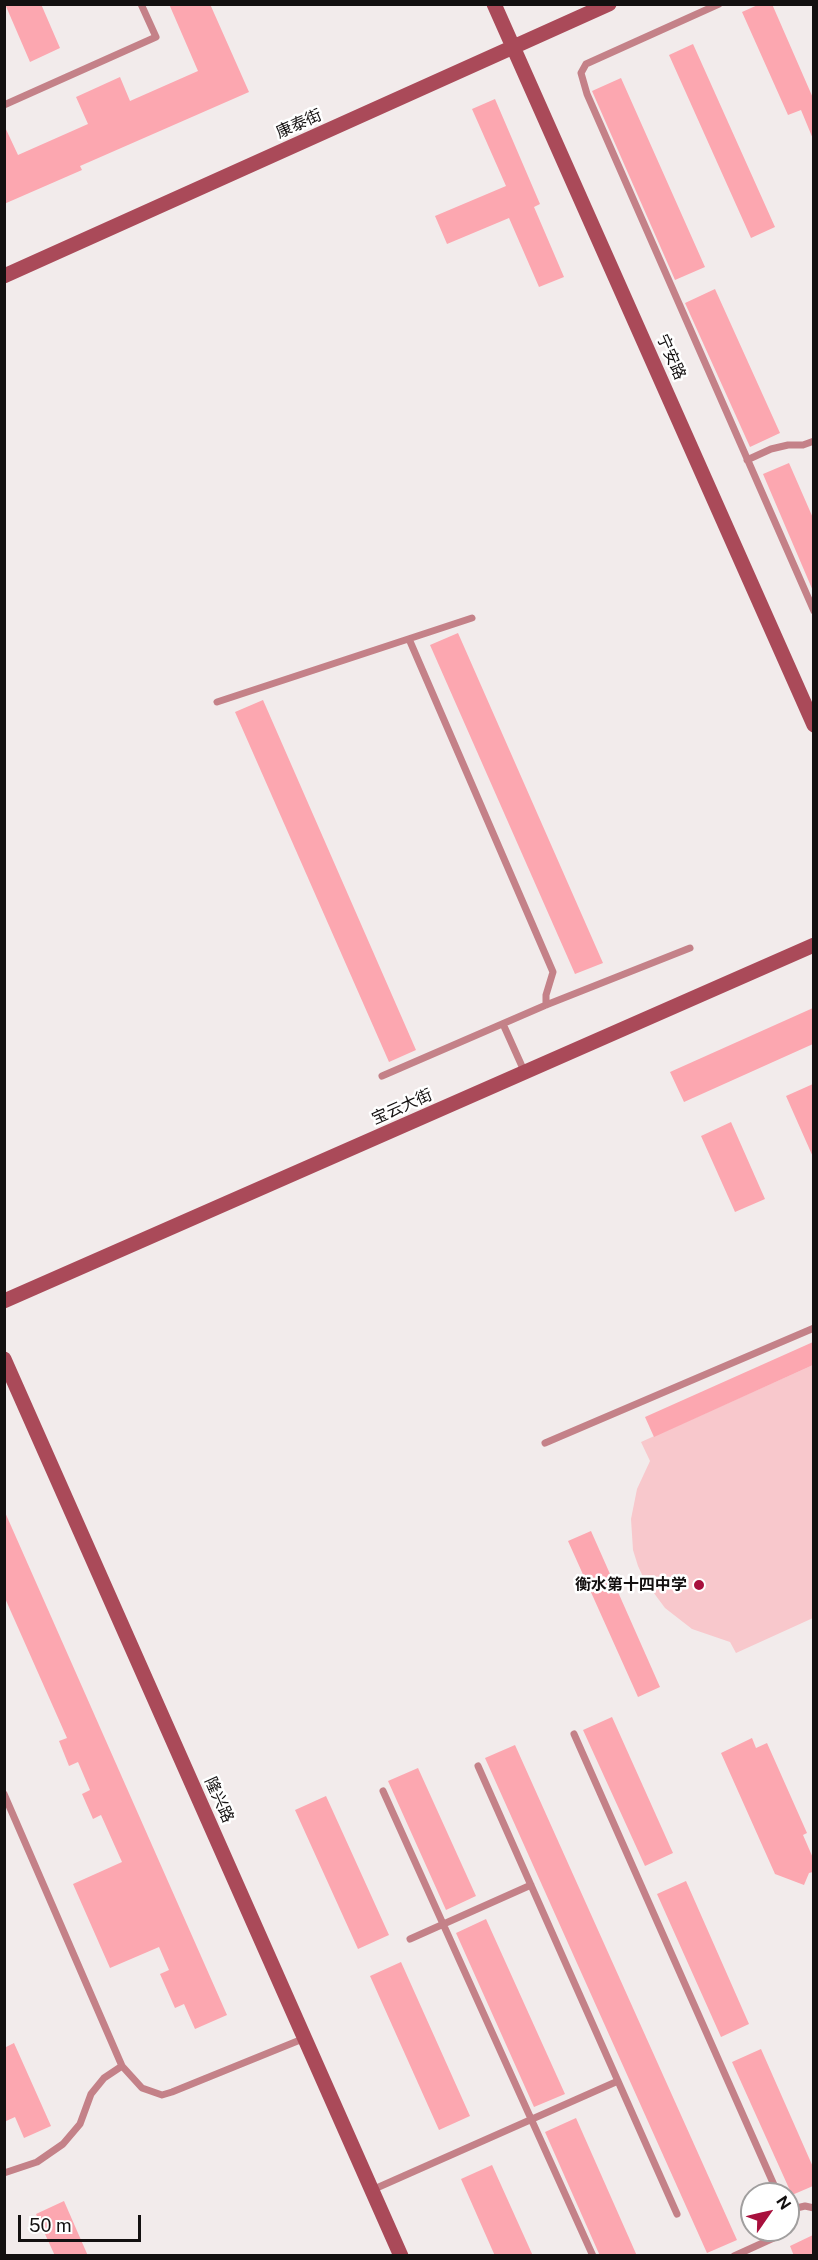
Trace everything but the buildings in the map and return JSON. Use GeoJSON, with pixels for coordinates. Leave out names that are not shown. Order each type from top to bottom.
{"type":"FeatureCollection","features":[{"type":"Feature","properties":{"kind":"street","name":"宁安路"},"geometry":{"type":"LineString","coordinates":[[494,4],[813,725]]}},
{"type":"Feature","properties":{"kind":"street","name":"康泰街"},"geometry":{"type":"LineString","coordinates":[[4,276],[609,4]]}},
{"type":"Feature","properties":{"kind":"street","name":"宝云大街"},"geometry":{"type":"LineString","coordinates":[[4,1301],[813,945]]}},
{"type":"Feature","properties":{"kind":"street","name":"隆兴路"},"geometry":{"type":"LineString","coordinates":[[4,1359],[401,2256]]}},
{"type":"Feature","properties":{"kind":"lane"},"geometry":{"type":"LineString","coordinates":[[4,105],[156,37],[141,4]]}},
{"type":"Feature","properties":{"kind":"lane"},"geometry":{"type":"LineString","coordinates":[[719,4],[586,64],[580,73],[587,94],[813,611]]}},
{"type":"Feature","properties":{"kind":"lane"},"geometry":{"type":"LineString","coordinates":[[747,460],[771,449],[788,445],[803,446],[813,441]]}},
{"type":"Feature","properties":{"kind":"lane"},"geometry":{"type":"LineString","coordinates":[[217,702],[472,618]]}},
{"type":"Feature","properties":{"kind":"lane"},"geometry":{"type":"LineString","coordinates":[[409,639],[553,972],[546,995],[546,1005]]}},
{"type":"Feature","properties":{"kind":"lane"},"geometry":{"type":"LineString","coordinates":[[382,1076],[546,1005],[690,948]]}},
{"type":"Feature","properties":{"kind":"lane"},"geometry":{"type":"LineString","coordinates":[[503,1023],[525,1073]]}},
{"type":"Feature","properties":{"kind":"lane"},"geometry":{"type":"LineString","coordinates":[[545,1443],[813,1328]]}},
{"type":"Feature","properties":{"kind":"lane"},"geometry":{"type":"LineString","coordinates":[[574,1734],[773,2182]]}},
{"type":"Feature","properties":{"kind":"lane"},"geometry":{"type":"LineString","coordinates":[[478,1766],[677,2214]]}},
{"type":"Feature","properties":{"kind":"lane"},"geometry":{"type":"LineString","coordinates":[[383,1791],[593,2256]]}},
{"type":"Feature","properties":{"kind":"lane"},"geometry":{"type":"LineString","coordinates":[[4,1794],[122,2066],[142,2088],[162,2095],[305,2038]]}},
{"type":"Feature","properties":{"kind":"lane"},"geometry":{"type":"LineString","coordinates":[[410,1939],[531,1885]]}},
{"type":"Feature","properties":{"kind":"lane"},"geometry":{"type":"LineString","coordinates":[[4,2173],[37,2162],[63,2144],[80,2124],[91,2094],[104,2078],[122,2066]]}},
{"type":"Feature","properties":{"kind":"lane"},"geometry":{"type":"LineString","coordinates":[[372,2190],[618,2081]]}},
{"type":"Feature","properties":{"kind":"lane"},"geometry":{"type":"LineString","coordinates":[[734,2256],[765,2242]]}},
{"type":"Feature","properties":{"kind":"shaded area"},"geometry":{"type":"Polygon","coordinates":[[[813,1365],[813,1618],[736,1653],[730,1642],[692,1629],[665,1608],[645,1581],[638,1566],[633,1550],[631,1519],[637,1489],[650,1461],[641,1442],[813,1365]]]}},
{"type":"Feature","properties":{"kind":"place","name":"衡水第十四中学"},"geometry":{"type":"Point","coordinates":[699,1585]}}]}
